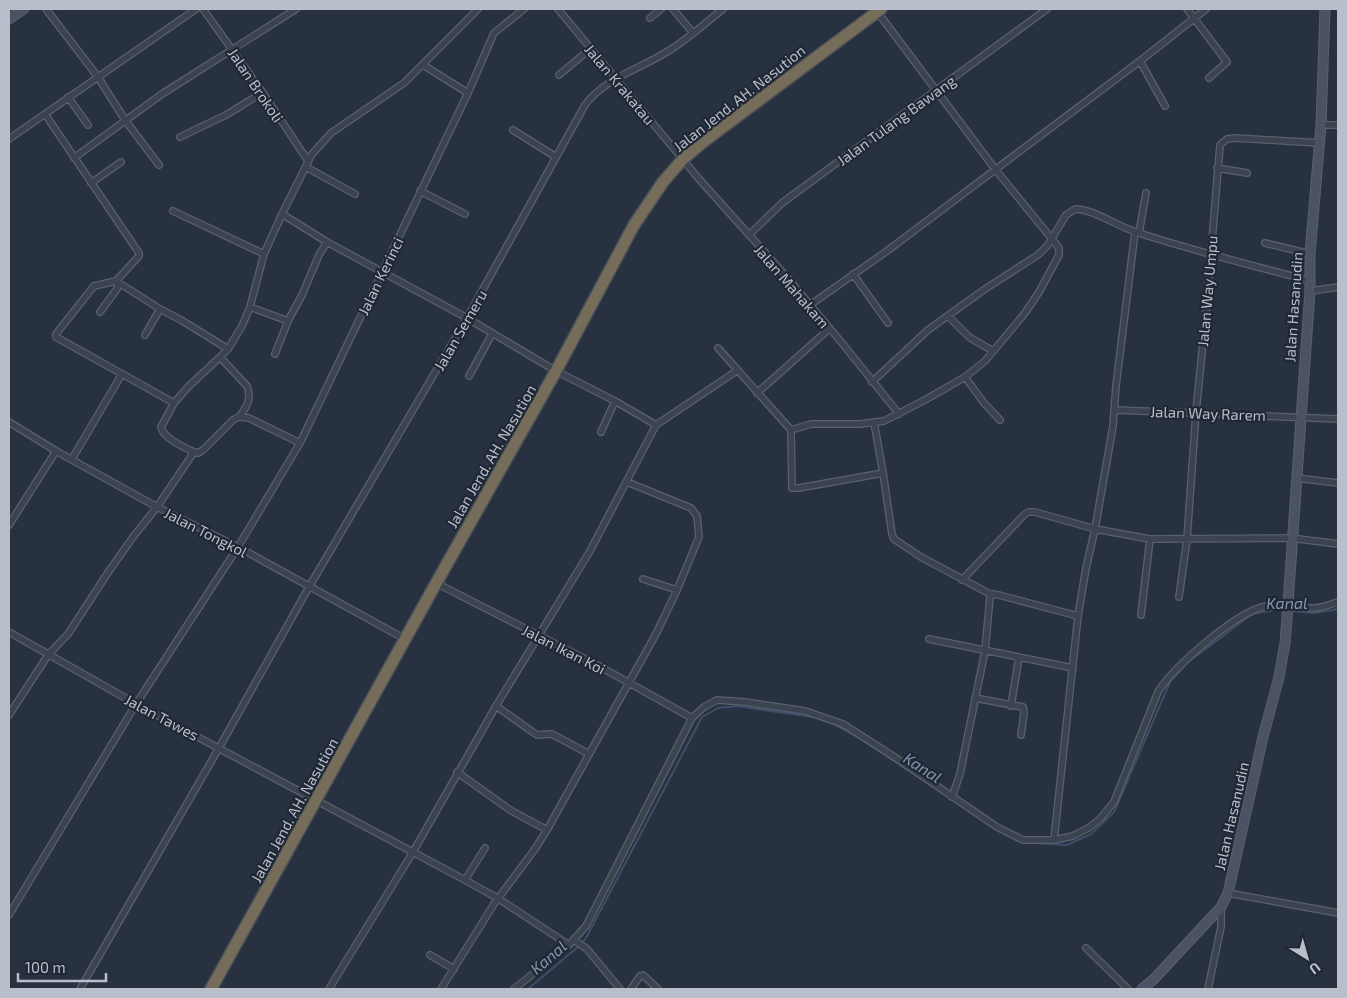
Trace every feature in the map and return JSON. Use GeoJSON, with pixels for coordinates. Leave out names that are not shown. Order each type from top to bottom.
{"type":"FeatureCollection","features":[{"type":"Feature","properties":{"kind":"highway","name":"Jalan Jend. AH. Nasution"},"geometry":{"type":"LineString","coordinates":[[210,989],[556,371],[634,225],[663,182],[683,159],[762,96],[877,10]]}},
{"type":"Feature","properties":{"kind":"main road"},"geometry":{"type":"LineString","coordinates":[[9,19],[24,9]]}},
{"type":"Feature","properties":{"kind":"main road","name":"Jalan Hasanudin"},"geometry":{"type":"LineString","coordinates":[[1142,989],[1154,979],[1221,908],[1228,892],[1279,677],[1285,643],[1310,291],[1310,254],[1321,125],[1325,9]]}},
{"type":"Feature","properties":{"kind":"street"},"geometry":{"type":"LineString","coordinates":[[46,9],[98,77],[125,120],[159,165]]}},
{"type":"Feature","properties":{"kind":"street"},"geometry":{"type":"LineString","coordinates":[[9,139],[196,9]]}},
{"type":"Feature","properties":{"kind":"street","name":"Jalan Brokoli"},"geometry":{"type":"LineString","coordinates":[[203,9],[262,93],[307,164]]}},
{"type":"Feature","properties":{"kind":"street"},"geometry":{"type":"LineString","coordinates":[[74,158],[125,120],[296,9]]}},
{"type":"Feature","properties":{"kind":"street"},"geometry":{"type":"LineString","coordinates":[[300,443],[249,418],[240,417],[233,420],[202,450],[194,452],[168,437],[161,430],[161,427],[174,403],[228,349],[242,326],[250,307],[264,254],[307,164],[322,142],[331,133],[395,89],[423,65],[478,9]]}},
{"type":"Feature","properties":{"kind":"street","name":"Jalan Kerinci"},"geometry":{"type":"LineString","coordinates":[[9,915],[136,704],[238,547],[300,443],[468,93],[494,33],[524,9]]}},
{"type":"Feature","properties":{"kind":"street","name":"Jalan Krakatau"},"geometry":{"type":"LineString","coordinates":[[558,9],[683,159]]}},
{"type":"Feature","properties":{"kind":"street"},"geometry":{"type":"LineString","coordinates":[[650,18],[661,9]]}},
{"type":"Feature","properties":{"kind":"street"},"geometry":{"type":"LineString","coordinates":[[673,9],[693,33]]}},
{"type":"Feature","properties":{"kind":"street","name":"Jalan Semeru"},"geometry":{"type":"LineString","coordinates":[[80,989],[309,587],[467,318],[589,98],[616,79],[667,52],[723,9]]}},
{"type":"Feature","properties":{"kind":"street","name":"Jalan Tulang Bawang"},"geometry":{"type":"LineString","coordinates":[[749,235],[788,198],[1047,9]]}},
{"type":"Feature","properties":{"kind":"street"},"geometry":{"type":"LineString","coordinates":[[1187,9],[1227,62],[1209,78]]}},
{"type":"Feature","properties":{"kind":"street"},"geometry":{"type":"LineString","coordinates":[[810,305],[1140,61],[1206,9]]}},
{"type":"Feature","properties":{"kind":"street"},"geometry":{"type":"LineString","coordinates":[[790,430],[811,424],[884,421],[965,377],[985,361],[1030,305],[1056,260],[1059,248],[995,169],[877,10]]}},
{"type":"Feature","properties":{"kind":"street"},"geometry":{"type":"LineString","coordinates":[[559,75],[590,48]]}},
{"type":"Feature","properties":{"kind":"street"},"geometry":{"type":"LineString","coordinates":[[1140,61],[1165,106]]}},
{"type":"Feature","properties":{"kind":"street"},"geometry":{"type":"LineString","coordinates":[[423,65],[468,93]]}},
{"type":"Feature","properties":{"kind":"street"},"geometry":{"type":"LineString","coordinates":[[180,137],[226,115],[262,93]]}},
{"type":"Feature","properties":{"kind":"street"},"geometry":{"type":"LineString","coordinates":[[68,97],[88,124]]}},
{"type":"Feature","properties":{"kind":"street"},"geometry":{"type":"LineString","coordinates":[[45,114],[139,253],[139,256],[116,281],[96,284],[56,336],[174,403]]}},
{"type":"Feature","properties":{"kind":"street"},"geometry":{"type":"LineString","coordinates":[[1321,125],[1338,125]]}},
{"type":"Feature","properties":{"kind":"street"},"geometry":{"type":"LineString","coordinates":[[513,130],[556,158]]}},
{"type":"Feature","properties":{"kind":"street","name":"Jalan Way Umpu"},"geometry":{"type":"LineString","coordinates":[[1179,597],[1187,539],[1196,412],[1220,145],[1227,139],[1319,143]]}},
{"type":"Feature","properties":{"kind":"street","name":"Jalan Mahakam"},"geometry":{"type":"LineString","coordinates":[[683,159],[810,305],[899,414]]}},
{"type":"Feature","properties":{"kind":"street"},"geometry":{"type":"LineString","coordinates":[[91,183],[121,162]]}},
{"type":"Feature","properties":{"kind":"street"},"geometry":{"type":"LineString","coordinates":[[307,164],[355,194]]}},
{"type":"Feature","properties":{"kind":"street"},"geometry":{"type":"LineString","coordinates":[[1217,168],[1247,172]]}},
{"type":"Feature","properties":{"kind":"street"},"geometry":{"type":"LineString","coordinates":[[420,191],[465,214]]}},
{"type":"Feature","properties":{"kind":"street"},"geometry":{"type":"LineString","coordinates":[[1054,840],[1078,616],[1115,410],[1116,386],[1137,232],[1146,194]]}},
{"type":"Feature","properties":{"kind":"street"},"geometry":{"type":"LineString","coordinates":[[872,382],[912,344],[948,316],[1038,255],[1051,240],[1066,215],[1075,209],[1090,211],[1137,232],[1310,281]]}},
{"type":"Feature","properties":{"kind":"street"},"geometry":{"type":"LineString","coordinates":[[173,211],[264,254]]}},
{"type":"Feature","properties":{"kind":"street"},"geometry":{"type":"LineString","coordinates":[[282,214],[327,242],[467,318],[556,371],[615,401],[656,425]]}},
{"type":"Feature","properties":{"kind":"street"},"geometry":{"type":"LineString","coordinates":[[275,354],[288,321],[327,242]]}},
{"type":"Feature","properties":{"kind":"street"},"geometry":{"type":"LineString","coordinates":[[1266,243],[1310,254]]}},
{"type":"Feature","properties":{"kind":"street"},"geometry":{"type":"LineString","coordinates":[[852,274],[888,323]]}},
{"type":"Feature","properties":{"kind":"street"},"geometry":{"type":"LineString","coordinates":[[116,281],[228,349]]}},
{"type":"Feature","properties":{"kind":"street"},"geometry":{"type":"LineString","coordinates":[[100,312],[117,289],[116,281]]}},
{"type":"Feature","properties":{"kind":"street"},"geometry":{"type":"LineString","coordinates":[[1310,291],[1338,287]]}},
{"type":"Feature","properties":{"kind":"street"},"geometry":{"type":"LineString","coordinates":[[250,307],[288,321]]}},
{"type":"Feature","properties":{"kind":"street"},"geometry":{"type":"LineString","coordinates":[[145,335],[160,309]]}},
{"type":"Feature","properties":{"kind":"street"},"geometry":{"type":"LineString","coordinates":[[948,316],[969,338],[993,351]]}},
{"type":"Feature","properties":{"kind":"street"},"geometry":{"type":"LineString","coordinates":[[757,393],[830,329]]}},
{"type":"Feature","properties":{"kind":"street"},"geometry":{"type":"LineString","coordinates":[[469,376],[492,334]]}},
{"type":"Feature","properties":{"kind":"street"},"geometry":{"type":"LineString","coordinates":[[718,348],[790,430],[792,488],[883,473]]}},
{"type":"Feature","properties":{"kind":"street"},"geometry":{"type":"LineString","coordinates":[[220,357],[247,386],[249,392],[249,401],[240,417]]}},
{"type":"Feature","properties":{"kind":"street"},"geometry":{"type":"LineString","coordinates":[[329,989],[413,852],[457,772],[594,545],[656,425],[738,370]]}},
{"type":"Feature","properties":{"kind":"street"},"geometry":{"type":"LineString","coordinates":[[72,459],[122,374]]}},
{"type":"Feature","properties":{"kind":"street"},"geometry":{"type":"LineString","coordinates":[[965,377],[984,403],[1000,420]]}},
{"type":"Feature","properties":{"kind":"street"},"geometry":{"type":"LineString","coordinates":[[601,432],[615,401]]}},
{"type":"Feature","properties":{"kind":"street","name":"Jalan Way Rarem"},"geometry":{"type":"LineString","coordinates":[[1115,410],[1338,419]]}},
{"type":"Feature","properties":{"kind":"street","name":"Jalan Tongkol"},"geometry":{"type":"LineString","coordinates":[[9,422],[56,451],[157,507],[238,547],[405,639]]}},
{"type":"Feature","properties":{"kind":"street"},"geometry":{"type":"LineString","coordinates":[[874,422],[894,538],[921,557],[992,595],[999,595],[1078,616]]}},
{"type":"Feature","properties":{"kind":"street"},"geometry":{"type":"LineString","coordinates":[[9,525],[56,451]]}},
{"type":"Feature","properties":{"kind":"street"},"geometry":{"type":"LineString","coordinates":[[9,715],[48,655],[68,634],[133,537],[157,507],[194,452]]}},
{"type":"Feature","properties":{"kind":"street"},"geometry":{"type":"LineString","coordinates":[[1296,478],[1338,483]]}},
{"type":"Feature","properties":{"kind":"street"},"geometry":{"type":"LineString","coordinates":[[441,989],[494,904],[547,830],[656,634],[699,537],[697,516],[691,508],[627,482]]}},
{"type":"Feature","properties":{"kind":"street"},"geometry":{"type":"LineString","coordinates":[[962,580],[1028,512],[1035,512],[1095,529],[1150,539],[1292,538],[1338,544]]}},
{"type":"Feature","properties":{"kind":"street"},"geometry":{"type":"LineString","coordinates":[[1141,615],[1150,539]]}},
{"type":"Feature","properties":{"kind":"street"},"geometry":{"type":"LineString","coordinates":[[643,579],[677,590]]}},
{"type":"Feature","properties":{"kind":"street","name":"Jalan Ikan Koi"},"geometry":{"type":"LineString","coordinates":[[436,583],[629,682],[692,718]]}},
{"type":"Feature","properties":{"kind":"street"},"geometry":{"type":"LineString","coordinates":[[952,797],[960,774],[984,652],[989,599],[992,595]]}},
{"type":"Feature","properties":{"kind":"street"},"geometry":{"type":"LineString","coordinates":[[514,989],[573,942],[586,926],[692,718],[704,707],[717,700],[805,711],[843,724],[998,827],[1022,840],[1054,840],[1073,836],[1090,826],[1108,811],[1125,777],[1158,692],[1170,675],[1214,637],[1264,606],[1315,608],[1338,602]]}},
{"type":"Feature","properties":{"kind":"street","name":"Jalan Tawes"},"geometry":{"type":"LineString","coordinates":[[9,632],[136,704],[316,799],[587,949],[620,989]]}},
{"type":"Feature","properties":{"kind":"street"},"geometry":{"type":"LineString","coordinates":[[929,639],[984,652],[1073,668]]}},
{"type":"Feature","properties":{"kind":"street"},"geometry":{"type":"LineString","coordinates":[[1011,706],[1019,657]]}},
{"type":"Feature","properties":{"kind":"street"},"geometry":{"type":"LineString","coordinates":[[975,698],[1022,707],[1024,709],[1021,735]]}},
{"type":"Feature","properties":{"kind":"street"},"geometry":{"type":"LineString","coordinates":[[496,706],[537,735],[552,734],[589,754]]}},
{"type":"Feature","properties":{"kind":"street"},"geometry":{"type":"LineString","coordinates":[[457,772],[510,810],[547,830]]}},
{"type":"Feature","properties":{"kind":"street"},"geometry":{"type":"LineString","coordinates":[[464,880],[485,848]]}},
{"type":"Feature","properties":{"kind":"street"},"geometry":{"type":"LineString","coordinates":[[1228,892],[1338,913]]}},
{"type":"Feature","properties":{"kind":"street"},"geometry":{"type":"LineString","coordinates":[[1210,989],[1221,928],[1221,908]]}},
{"type":"Feature","properties":{"kind":"street"},"geometry":{"type":"LineString","coordinates":[[1086,948],[1128,989]]}},
{"type":"Feature","properties":{"kind":"street"},"geometry":{"type":"LineString","coordinates":[[430,955],[454,969]]}},
{"type":"Feature","properties":{"kind":"street"},"geometry":{"type":"LineString","coordinates":[[631,989],[640,976],[643,975],[658,989]]}},
{"type":"Feature","properties":{"kind":"waterway","name":"Kanal"},"geometry":{"type":"LineString","coordinates":[[1291,611],[1314,613],[1338,609]]}},
{"type":"Feature","properties":{"kind":"waterway","name":"Kanal"},"geometry":{"type":"LineString","coordinates":[[1036,843],[1067,845],[1091,834],[1114,812],[1170,682],[1187,663],[1252,614],[1284,610]]}},
{"type":"Feature","properties":{"kind":"waterway","name":"Kanal"},"geometry":{"type":"LineString","coordinates":[[582,943],[702,717],[718,708],[737,706],[813,717]]}},
{"type":"Feature","properties":{"kind":"waterway","name":"Kanal"},"geometry":{"type":"LineString","coordinates":[[832,723],[928,783]]}},
{"type":"Feature","properties":{"kind":"waterway","name":"Kanal"},"geometry":{"type":"LineString","coordinates":[[528,989],[579,946]]}}]}
